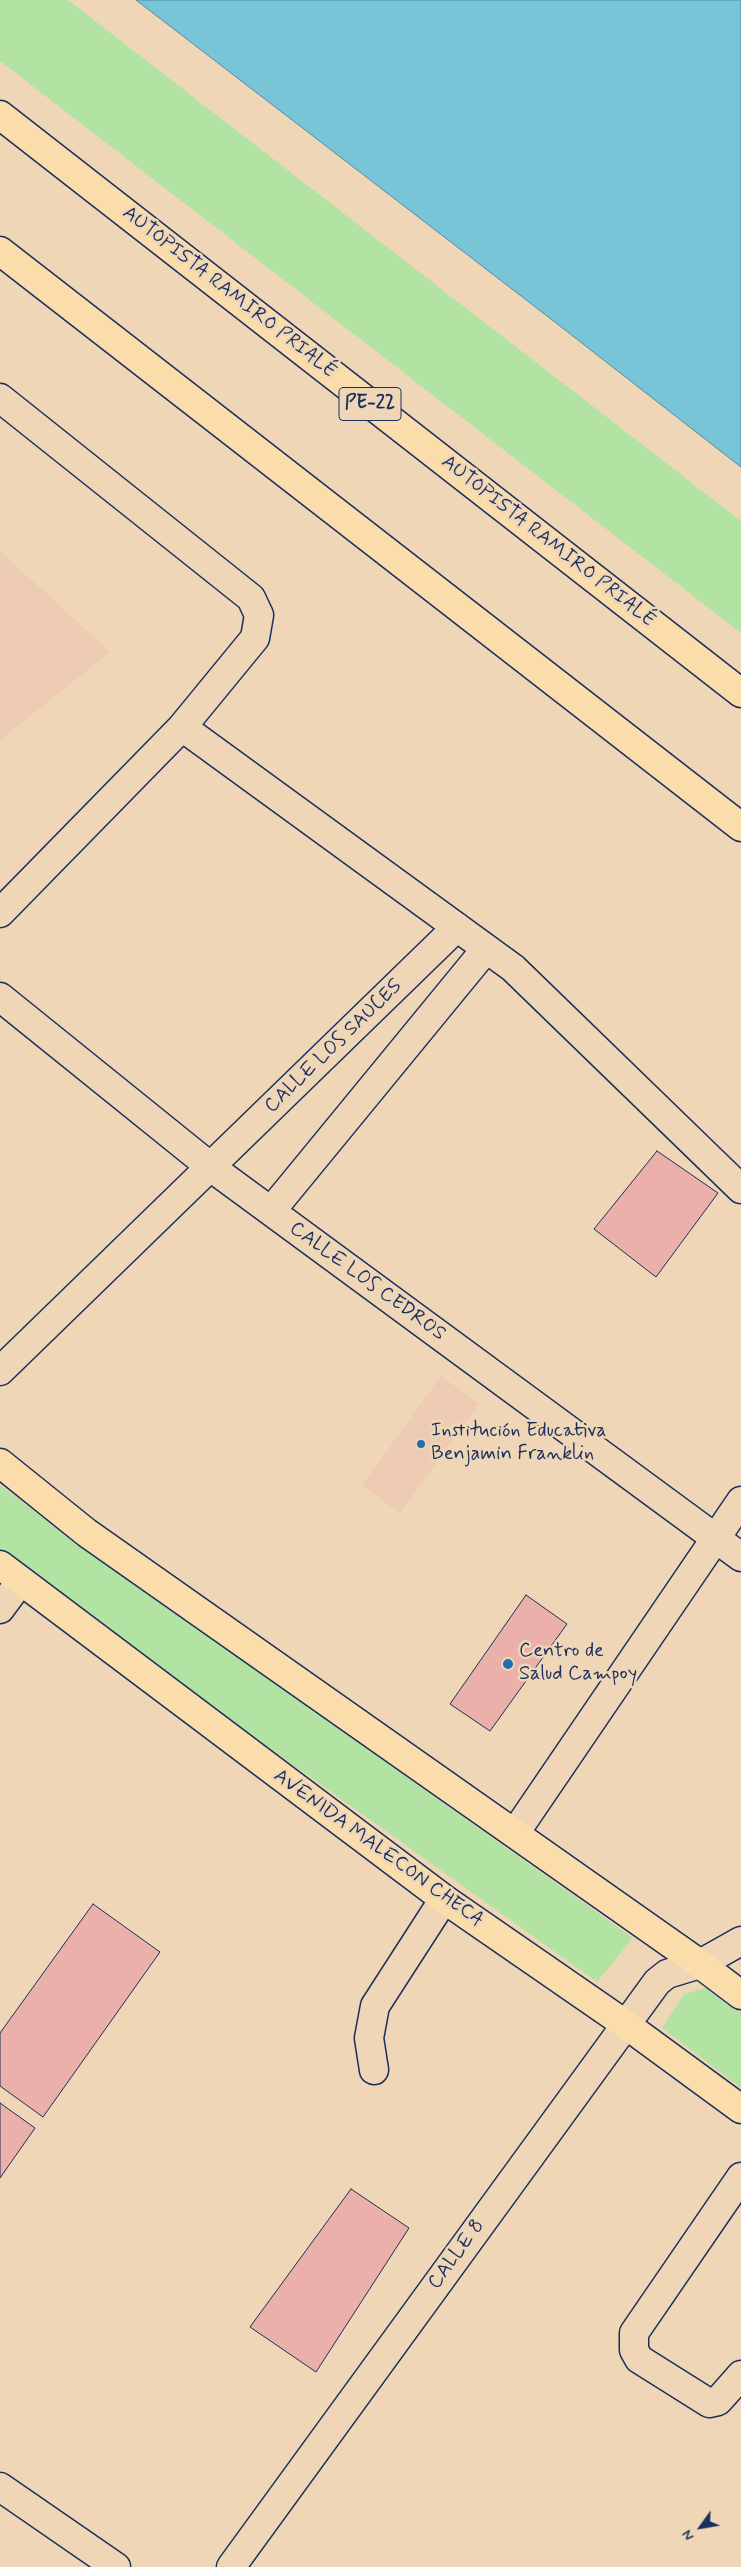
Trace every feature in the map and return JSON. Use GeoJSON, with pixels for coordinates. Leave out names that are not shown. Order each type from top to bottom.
{"type":"FeatureCollection","features":[{"type":"Feature","properties":{"kind":"main road","name":"AUTOPISTA RAMIRO PRIALÉ"},"geometry":{"type":"LineString","coordinates":[[0,115],[741,693]]}},
{"type":"Feature","properties":{"kind":"main road"},"geometry":{"type":"LineString","coordinates":[[0,250],[741,827]]}},
{"type":"Feature","properties":{"kind":"main road"},"geometry":{"type":"LineString","coordinates":[[0,1463],[87,1532],[515,1833],[741,1995]]}},
{"type":"Feature","properties":{"kind":"main road","name":"AVENIDA MALECON CHECA"},"geometry":{"type":"LineString","coordinates":[[10,1574],[444,1900],[625,2024],[741,2109]]}},
{"type":"Feature","properties":{"kind":"street"},"geometry":{"type":"LineString","coordinates":[[0,398],[251,598],[259,615],[255,638],[182,728],[0,913]]}},
{"type":"Feature","properties":{"kind":"street"},"geometry":{"type":"LineString","coordinates":[[182,728],[513,968],[741,1190]]}},
{"type":"Feature","properties":{"kind":"street","name":"CALLE LOS SAUCES"},"geometry":{"type":"LineString","coordinates":[[0,1371],[212,1168],[457,927]]}},
{"type":"Feature","properties":{"kind":"street"},"geometry":{"type":"LineString","coordinates":[[271,1211],[486,948]]}},
{"type":"Feature","properties":{"kind":"street","name":"CALLE LOS CEDROS"},"geometry":{"type":"LineString","coordinates":[[0,997],[212,1168],[741,1557]]}},
{"type":"Feature","properties":{"kind":"street"},"geometry":{"type":"LineString","coordinates":[[515,1833],[741,1501]]}},
{"type":"Feature","properties":{"kind":"street"},"geometry":{"type":"LineString","coordinates":[[0,1609],[10,1574]]}},
{"type":"Feature","properties":{"kind":"street"},"geometry":{"type":"LineString","coordinates":[[374,2070],[369,2038],[375,2006],[444,1900]]}},
{"type":"Feature","properties":{"kind":"street","name":"CALLE 8"},"geometry":{"type":"LineString","coordinates":[[231,2567],[657,1982],[667,1974],[700,1964],[741,1941]]}},
{"type":"Feature","properties":{"kind":"street"},"geometry":{"type":"LineString","coordinates":[[741,2177],[634,2333],[634,2350],[638,2359],[709,2403],[718,2401],[741,2375]]}},
{"type":"Feature","properties":{"kind":"street"},"geometry":{"type":"LineString","coordinates":[[0,2487],[116,2567]]}},
{"type":"Feature","properties":{"kind":"shaded area"},"geometry":{"type":"Polygon","coordinates":[[[0,551],[110,652],[0,740],[0,551]]]}},
{"type":"Feature","properties":{"kind":"shaded area","name":"Institución Educativa Benjamin Franklin"},"geometry":{"type":"Polygon","coordinates":[[[441,1376],[479,1404],[400,1513],[362,1485],[441,1376]]]}},
{"type":"Feature","properties":{"kind":"green space"},"geometry":{"type":"Polygon","coordinates":[[[0,0],[68,0],[741,521],[741,633],[0,61],[0,0]]]}},
{"type":"Feature","properties":{"kind":"green space"},"geometry":{"type":"Polygon","coordinates":[[[0,1485],[62,1532],[633,1938],[597,1982],[134,1651],[0,1550],[0,1485]]]}},
{"type":"Feature","properties":{"kind":"green space"},"geometry":{"type":"Polygon","coordinates":[[[709,1987],[741,2012],[741,2088],[662,2028],[684,1994],[709,1987]]]}},
{"type":"Feature","properties":{"kind":"water"},"geometry":{"type":"Polygon","coordinates":[[[136,0],[741,0],[741,467],[551,319],[136,0]]]}},
{"type":"Feature","properties":{"kind":"building"},"geometry":{"type":"Polygon","coordinates":[[[657,1151],[718,1193],[656,1277],[594,1229],[657,1151]]]}},
{"type":"Feature","properties":{"kind":"building","name":"Centro de Salud Campoy"},"geometry":{"type":"Polygon","coordinates":[[[526,1595],[567,1624],[490,1731],[450,1704],[526,1595]]]}},
{"type":"Feature","properties":{"kind":"building"},"geometry":{"type":"Polygon","coordinates":[[[93,1904],[160,1952],[43,2117],[0,2086],[0,2033],[93,1904]]]}},
{"type":"Feature","properties":{"kind":"building"},"geometry":{"type":"Polygon","coordinates":[[[0,2103],[35,2128],[0,2178],[0,2103]]]}},
{"type":"Feature","properties":{"kind":"building"},"geometry":{"type":"Polygon","coordinates":[[[351,2189],[409,2228],[316,2372],[250,2327],[351,2189]]]}},
{"type":"Feature","properties":{"kind":"place","name":"Institución Educativa Benjamin Franklin"},"geometry":{"type":"Point","coordinates":[421,1444]}},
{"type":"Feature","properties":{"kind":"place","name":"Centro de Salud Campoy"},"geometry":{"type":"Point","coordinates":[508,1664]}}]}
